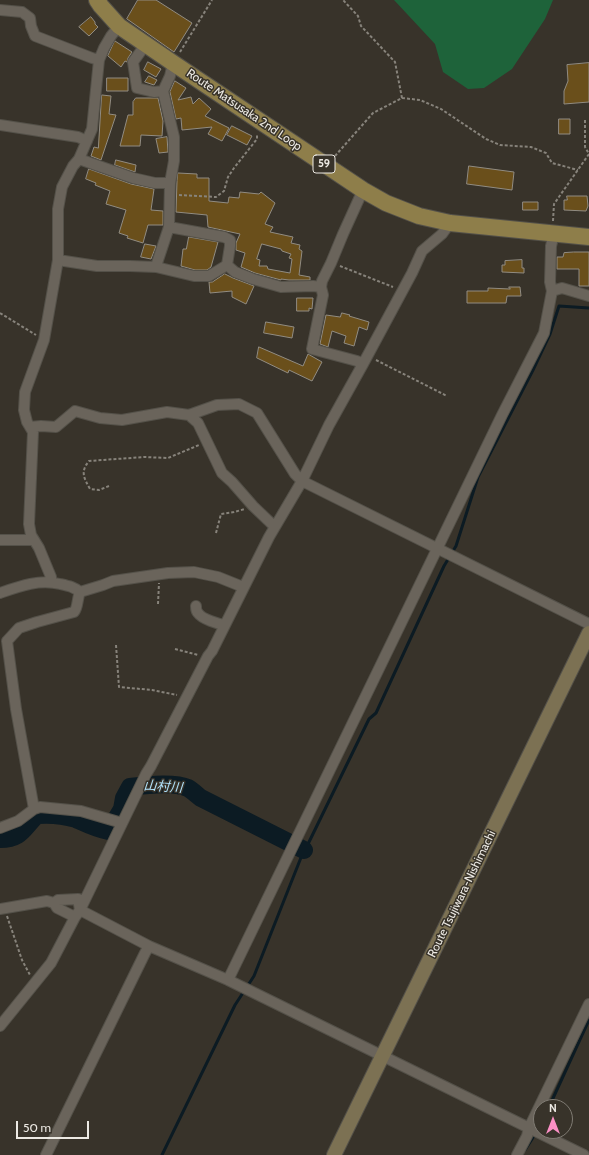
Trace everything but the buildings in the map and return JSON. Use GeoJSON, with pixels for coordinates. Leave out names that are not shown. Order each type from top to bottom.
{"type":"FeatureCollection","features":[{"type":"Feature","properties":{"kind":"main road","name":"Route Matsusaka 2nd Loop"},"geometry":{"type":"LineString","coordinates":[[97,0],[119,26],[326,166],[386,203],[412,213],[450,223],[589,237]]}},
{"type":"Feature","properties":{"kind":"main road","name":"Route Tsujiwara-Nishimachi"},"geometry":{"type":"LineString","coordinates":[[334,1155],[589,633]]}},
{"type":"Feature","properties":{"kind":"street"},"geometry":{"type":"LineString","coordinates":[[0,10],[22,12],[30,18],[35,36],[99,60]]}},
{"type":"Feature","properties":{"kind":"street"},"geometry":{"type":"LineString","coordinates":[[51,582],[51,577],[39,548],[34,540],[29,524],[33,432],[27,422],[24,410],[25,392],[44,340],[58,260],[58,209],[62,187],[73,166],[79,159],[92,129],[99,60],[111,36],[119,26]]}},
{"type":"Feature","properties":{"kind":"street"},"geometry":{"type":"LineString","coordinates":[[146,44],[133,62],[137,88],[154,92],[162,91]]}},
{"type":"Feature","properties":{"kind":"street"},"geometry":{"type":"LineString","coordinates":[[156,267],[169,227],[170,183],[174,161],[174,137],[162,91],[170,76],[173,63]]}},
{"type":"Feature","properties":{"kind":"street"},"geometry":{"type":"LineString","coordinates":[[0,125],[78,137],[86,141]]}},
{"type":"Feature","properties":{"kind":"street"},"geometry":{"type":"LineString","coordinates":[[79,159],[133,178],[155,183],[170,183]]}},
{"type":"Feature","properties":{"kind":"street"},"geometry":{"type":"LineString","coordinates":[[363,190],[354,207],[322,281],[321,287],[323,295],[312,349],[357,361],[365,360]]}},
{"type":"Feature","properties":{"kind":"street"},"geometry":{"type":"LineString","coordinates":[[0,1026],[52,963],[146,774],[225,625],[243,587],[275,527],[302,481],[329,425],[422,251],[442,234],[450,223]]}},
{"type":"Feature","properties":{"kind":"street"},"geometry":{"type":"LineString","coordinates":[[58,260],[97,266],[156,267],[194,276],[209,276],[227,265],[230,240],[224,237],[169,227]]}},
{"type":"Feature","properties":{"kind":"street"},"geometry":{"type":"LineString","coordinates":[[228,980],[502,415],[544,333],[552,291],[550,282],[551,246],[554,234]]}},
{"type":"Feature","properties":{"kind":"street"},"geometry":{"type":"LineString","coordinates":[[227,265],[235,272],[281,287],[321,287]]}},
{"type":"Feature","properties":{"kind":"street"},"geometry":{"type":"LineString","coordinates":[[552,291],[562,288],[589,296]]}},
{"type":"Feature","properties":{"kind":"street"},"geometry":{"type":"LineString","coordinates":[[30,427],[56,427],[75,410],[100,418],[122,420],[167,412],[189,415],[216,405],[239,404],[257,413],[295,474],[302,481],[589,624]]}},
{"type":"Feature","properties":{"kind":"street"},"geometry":{"type":"LineString","coordinates":[[189,415],[198,423],[222,473],[275,527]]}},
{"type":"Feature","properties":{"kind":"street"},"geometry":{"type":"LineString","coordinates":[[0,540],[34,540]]}},
{"type":"Feature","properties":{"kind":"street"},"geometry":{"type":"LineString","coordinates":[[34,809],[3,639],[19,628],[74,612],[77,610],[77,598],[80,592],[113,581],[168,573],[194,572],[218,577],[243,587]]}},
{"type":"Feature","properties":{"kind":"street"},"geometry":{"type":"LineString","coordinates":[[0,593],[36,582],[51,582],[74,587],[80,592]]}},
{"type":"Feature","properties":{"kind":"street"},"geometry":{"type":"LineString","coordinates":[[196,606],[198,613],[203,617],[225,625]]}},
{"type":"Feature","properties":{"kind":"street"},"geometry":{"type":"LineString","coordinates":[[0,828],[18,821],[34,809],[40,807],[81,811],[122,823]]}},
{"type":"Feature","properties":{"kind":"street"},"geometry":{"type":"LineString","coordinates":[[54,903],[58,900],[78,899],[77,913]]}},
{"type":"Feature","properties":{"kind":"street"},"geometry":{"type":"LineString","coordinates":[[2,909],[47,901],[54,903],[57,908],[77,913],[228,980],[584,1155]]}},
{"type":"Feature","properties":{"kind":"street"},"geometry":{"type":"LineString","coordinates":[[46,1155],[144,953],[149,946]]}},
{"type":"Feature","properties":{"kind":"street"},"geometry":{"type":"LineString","coordinates":[[517,1155],[589,1004]]}},
{"type":"Feature","properties":{"kind":"path"},"geometry":{"type":"LineString","coordinates":[[173,63],[212,0]]}},
{"type":"Feature","properties":{"kind":"path"},"geometry":{"type":"LineString","coordinates":[[343,0],[358,16],[361,26],[395,62],[402,98]]}},
{"type":"Feature","properties":{"kind":"path"},"geometry":{"type":"LineString","coordinates":[[326,166],[373,113],[402,98],[420,100],[441,109],[486,139],[500,145],[531,146],[546,153],[552,163],[578,170]]}},
{"type":"Feature","properties":{"kind":"path"},"geometry":{"type":"LineString","coordinates":[[554,234],[554,204],[589,154],[584,147],[584,118]]}},
{"type":"Feature","properties":{"kind":"path"},"geometry":{"type":"LineString","coordinates":[[170,195],[216,197],[224,191],[228,177],[256,139],[256,133]]}},
{"type":"Feature","properties":{"kind":"path"},"geometry":{"type":"LineString","coordinates":[[331,263],[402,290]]}},
{"type":"Feature","properties":{"kind":"path"},"geometry":{"type":"LineString","coordinates":[[0,313],[44,340]]}},
{"type":"Feature","properties":{"kind":"path"},"geometry":{"type":"LineString","coordinates":[[365,360],[447,396]]}},
{"type":"Feature","properties":{"kind":"path"},"geometry":{"type":"LineString","coordinates":[[110,486],[99,490],[90,489],[85,480],[84,471],[89,461],[144,457],[168,458],[207,442]]}},
{"type":"Feature","properties":{"kind":"path"},"geometry":{"type":"LineString","coordinates":[[216,533],[220,514],[234,512],[253,506]]}},
{"type":"Feature","properties":{"kind":"path"},"geometry":{"type":"LineString","coordinates":[[158,604],[159,574]]}},
{"type":"Feature","properties":{"kind":"path"},"geometry":{"type":"LineString","coordinates":[[116,645],[119,686],[152,690],[186,698]]}},
{"type":"Feature","properties":{"kind":"path"},"geometry":{"type":"LineString","coordinates":[[175,649],[205,657]]}},
{"type":"Feature","properties":{"kind":"path"},"geometry":{"type":"LineString","coordinates":[[2,909],[22,960],[34,983]]}},
{"type":"Feature","properties":{"kind":"green space"},"geometry":{"type":"Polygon","coordinates":[[[394,0],[553,0],[545,19],[512,69],[484,88],[468,89],[443,72],[435,44],[394,0]]]}},
{"type":"Feature","properties":{"kind":"waterway"},"geometry":{"type":"LineString","coordinates":[[162,1155],[235,1005],[254,976],[304,850],[369,719],[376,713],[444,566],[456,546],[478,477],[533,370],[550,334],[559,306],[589,308]]}},
{"type":"Feature","properties":{"kind":"waterway","name":"山村川"},"geometry":{"type":"LineString","coordinates":[[0,839],[7,839],[18,835],[37,815],[52,815],[76,819],[96,828],[109,831],[122,809],[124,798],[130,787],[176,785],[188,788],[201,798],[304,850]]}},
{"type":"Feature","properties":{"kind":"waterway"},"geometry":{"type":"LineString","coordinates":[[553,1099],[589,1020]]}},
{"type":"Feature","properties":{"kind":"waterway"},"geometry":{"type":"LineString","coordinates":[[525,1150],[533,1138]]}}]}
